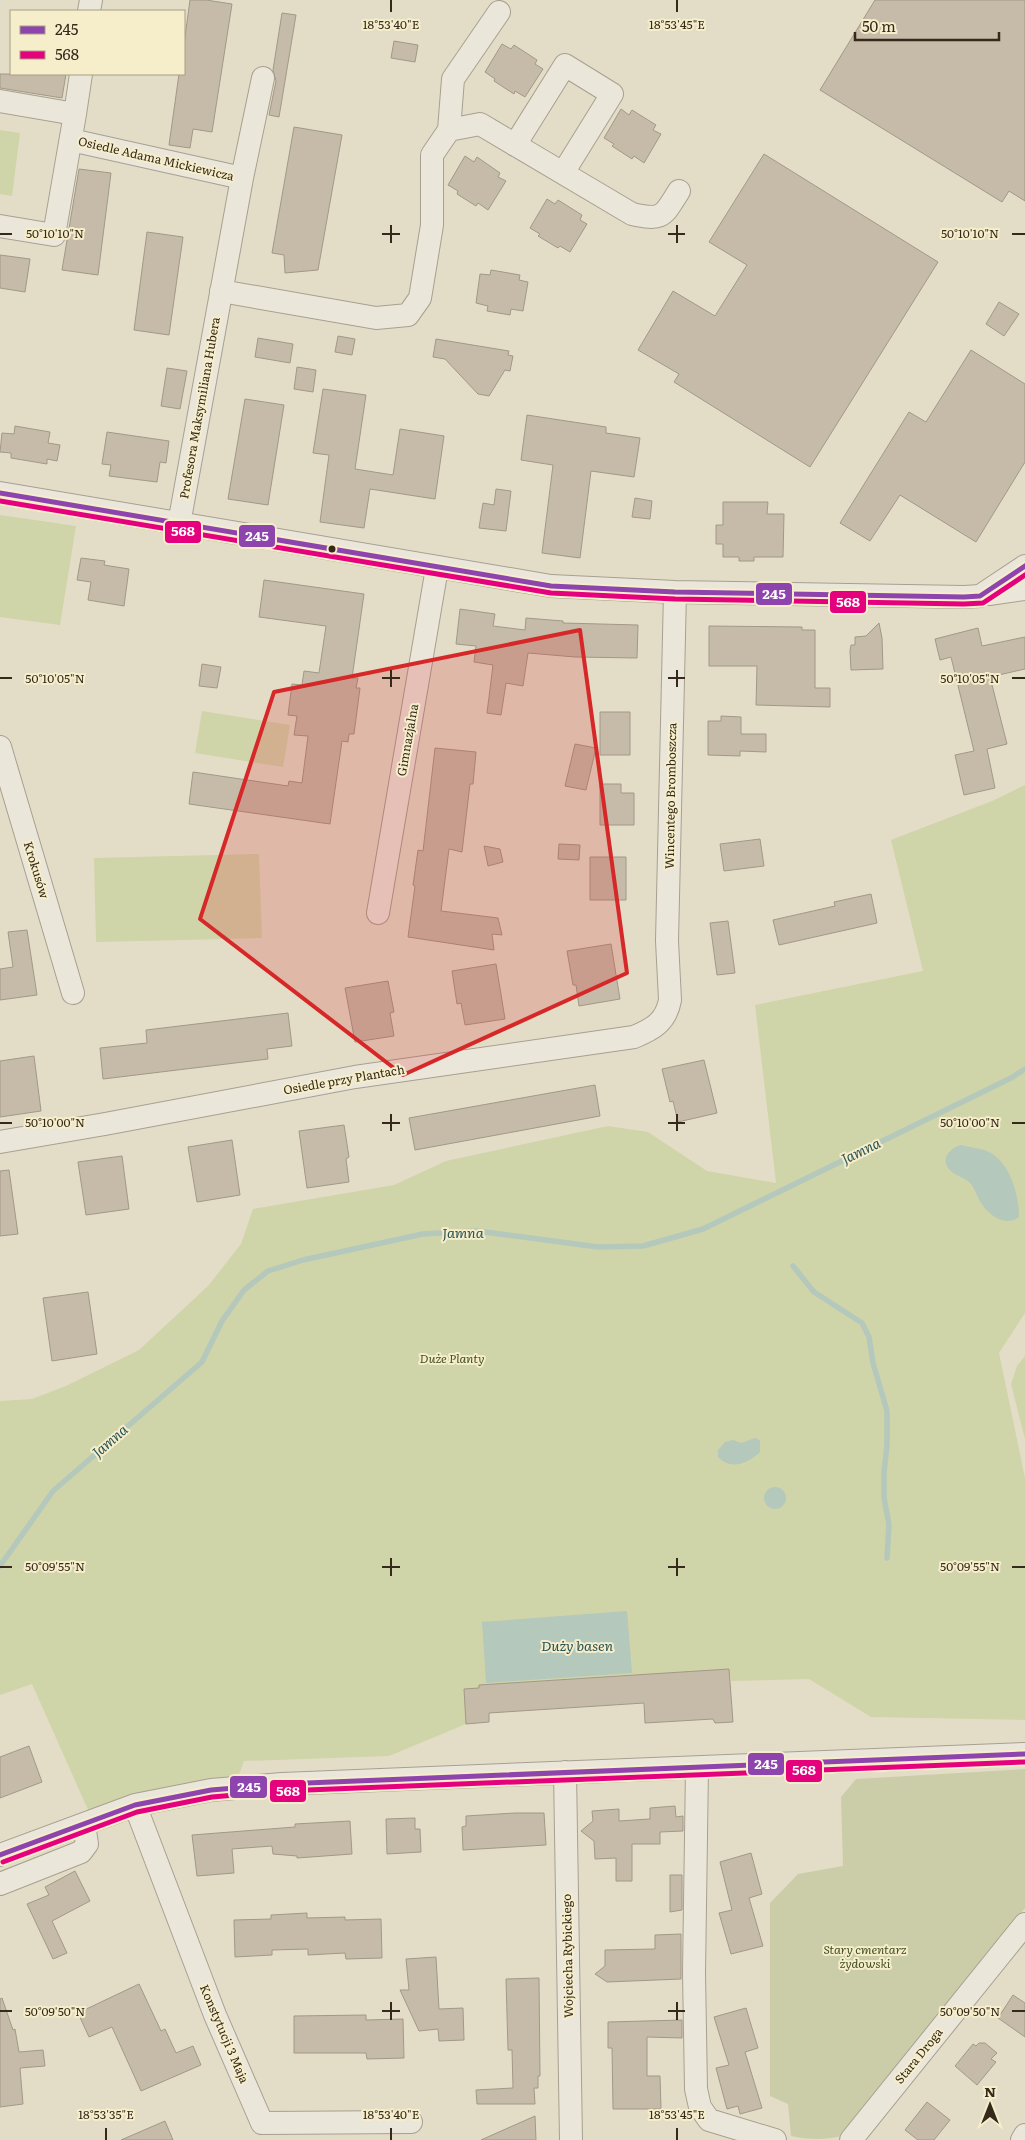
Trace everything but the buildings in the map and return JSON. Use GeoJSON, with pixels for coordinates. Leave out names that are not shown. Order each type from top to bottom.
{"type":"FeatureCollection","features":[{"type":"Feature","properties":{"kind":"street"},"geometry":{"type":"LineString","coordinates":[[221,291],[376,318],[408,314],[420,298],[432,225],[432,155],[449,130],[453,79],[499,12]]}},
{"type":"Feature","properties":{"kind":"street"},"geometry":{"type":"LineString","coordinates":[[515,145],[565,65],[612,94],[563,174]]}},
{"type":"Feature","properties":{"kind":"street","name":"Osiedle Adama Mickiewicza"},"geometry":{"type":"LineString","coordinates":[[0,226],[54,235],[76,114],[81,75]]}},
{"type":"Feature","properties":{"kind":"street","name":"Profesora Maksymiliana Hubera"},"geometry":{"type":"LineString","coordinates":[[179,524],[242,178],[263,78]]}},
{"type":"Feature","properties":{"kind":"street"},"geometry":{"type":"LineString","coordinates":[[0,102],[76,114]]}},
{"type":"Feature","properties":{"kind":"street"},"geometry":{"type":"LineString","coordinates":[[449,130],[480,124],[632,214],[651,219],[664,214],[679,191]]}},
{"type":"Feature","properties":{"kind":"street","name":"Osiedle Adama Mickiewicza"},"geometry":{"type":"LineString","coordinates":[[71,140],[242,178]]}},
{"type":"Feature","properties":{"kind":"street"},"geometry":{"type":"LineString","coordinates":[[0,493],[551,586],[675,592],[980,596],[1025,589]]}},
{"type":"Feature","properties":{"kind":"street"},"geometry":{"type":"LineString","coordinates":[[980,596],[1025,566]]}},
{"type":"Feature","properties":{"kind":"street","name":"Gimnazjalna"},"geometry":{"type":"LineString","coordinates":[[378,913],[437,568]]}},
{"type":"Feature","properties":{"kind":"street","name":"Wincentego Bromboszcza"},"geometry":{"type":"LineString","coordinates":[[670,1000],[667,940],[675,592]]}},
{"type":"Feature","properties":{"kind":"street","name":"Krokusów"},"geometry":{"type":"LineString","coordinates":[[0,747],[73,993]]}},
{"type":"Feature","properties":{"kind":"street","name":"Osiedle przy Plantach"},"geometry":{"type":"LineString","coordinates":[[0,1142],[354,1077],[634,1036],[659,1024],[668,1009],[670,1000]]}},
{"type":"Feature","properties":{"kind":"street"},"geometry":{"type":"LineString","coordinates":[[0,1855],[135,1805],[211,1790],[266,1785],[1025,1754]]}},
{"type":"Feature","properties":{"kind":"street"},"geometry":{"type":"LineString","coordinates":[[697,1768],[694,1973],[696,2089],[700,2107],[709,2120],[775,2140]]}},
{"type":"Feature","properties":{"kind":"street","name":"Wojciecha Rybickiego"},"geometry":{"type":"LineString","coordinates":[[565,1772],[571,2140]]}},
{"type":"Feature","properties":{"kind":"street","name":"Konstytucji 3 Maja"},"geometry":{"type":"LineString","coordinates":[[135,1805],[215,2015],[262,2124],[411,2122]]}},
{"type":"Feature","properties":{"kind":"street"},"geometry":{"type":"LineString","coordinates":[[0,1884],[81,1852],[87,1844],[84,1824]]}},
{"type":"Feature","properties":{"kind":"street","name":"Stara Droga"},"geometry":{"type":"LineString","coordinates":[[851,2140],[1025,1924]]}},
{"type":"Feature","properties":{"kind":"street"},"geometry":{"type":"LineString","coordinates":[[1022,2140],[1025,2135]]}},
{"type":"Feature","properties":{"kind":"highlighted area"},"geometry":{"type":"Polygon","coordinates":[[[580,630],[627,973],[403,1075],[200,919],[274,692],[580,630]]]}},
{"type":"Feature","properties":{"kind":"green space"},"geometry":{"type":"Polygon","coordinates":[[[0,130],[20,133],[12,196],[0,194],[0,130]]]}},
{"type":"Feature","properties":{"kind":"green space"},"geometry":{"type":"Polygon","coordinates":[[[0,515],[76,526],[60,625],[0,617],[0,515]]]}},
{"type":"Feature","properties":{"kind":"green space"},"geometry":{"type":"Polygon","coordinates":[[[202,711],[290,725],[283,767],[195,753],[202,711]]]}},
{"type":"Feature","properties":{"kind":"green space","name":"Duże Planty"},"geometry":{"type":"Polygon","coordinates":[[[1025,785],[1025,1313],[999,1353],[1025,1478],[1025,1720],[871,1717],[809,1679],[731,1681],[729,1669],[642,1675],[488,1713],[489,1722],[466,1724],[389,1756],[244,1761],[238,1777],[89,1812],[32,1684],[0,1695],[0,1401],[32,1399],[66,1386],[139,1350],[208,1286],[241,1244],[253,1209],[394,1185],[446,1161],[608,1126],[648,1132],[707,1171],[776,1183],[755,1005],[923,971],[891,840],[992,801],[1025,785]]]}},
{"type":"Feature","properties":{"kind":"green space"},"geometry":{"type":"Polygon","coordinates":[[[259,854],[262,938],[96,942],[94,858],[259,854]]]}},
{"type":"Feature","properties":{"kind":"green space"},"geometry":{"type":"Polygon","coordinates":[[[1025,1356],[1025,1439],[1011,1384],[1017,1366],[1025,1356]]]}},
{"type":"Feature","properties":{"kind":"green space","name":"Stary cmentarz żydowski"},"geometry":{"type":"Polygon","coordinates":[[[1025,1769],[1025,1908],[842,2136],[817,2139],[791,2136],[788,2104],[770,2096],[770,1903],[798,1874],[843,1866],[841,1797],[856,1779],[1025,1769]]]}},
{"type":"Feature","properties":{"kind":"water"},"geometry":{"type":"Polygon","coordinates":[[[961,1145],[988,1151],[1004,1165],[1015,1191],[1019,1217],[1009,1221],[993,1216],[984,1208],[970,1183],[949,1169],[946,1165],[947,1156],[952,1150],[961,1145]]]}},
{"type":"Feature","properties":{"kind":"water"},"geometry":{"type":"Polygon","coordinates":[[[755,1438],[760,1440],[760,1452],[745,1462],[729,1464],[718,1457],[718,1450],[725,1442],[733,1440],[741,1443],[755,1438]]]}},
{"type":"Feature","properties":{"kind":"water"},"geometry":{"type":"Polygon","coordinates":[[[771,1487],[779,1487],[786,1494],[786,1502],[779,1509],[771,1509],[764,1502],[764,1494],[771,1487]]]}},
{"type":"Feature","properties":{"kind":"water","name":"Duży basen"},"geometry":{"type":"Polygon","coordinates":[[[627,1611],[632,1673],[486,1683],[482,1622],[627,1611]]]}},
{"type":"Feature","properties":{"kind":"waterway","name":"Jamna"},"geometry":{"type":"LineString","coordinates":[[0,1566],[53,1491],[202,1362],[222,1321],[244,1290],[268,1271],[303,1260],[423,1234],[477,1231],[598,1247],[643,1246],[703,1229],[1011,1078],[1025,1069]]}},
{"type":"Feature","properties":{"kind":"waterway"},"geometry":{"type":"LineString","coordinates":[[793,1266],[814,1292],[862,1323],[869,1337],[873,1363],[887,1411],[887,1445],[884,1472],[884,1498],[889,1524],[887,1558]]}},
{"type":"Feature","properties":{"kind":"transit line","name":"245"},"geometry":{"type":"LineString","coordinates":[[0,493],[551,586],[675,592],[964,597],[980,596],[1025,566]]}},
{"type":"Feature","properties":{"kind":"transit line","name":"568"},"geometry":{"type":"LineString","coordinates":[[0,501],[551,593],[675,599],[964,604],[983,603],[1025,575]]}},
{"type":"Feature","properties":{"kind":"transit line","name":"245"},"geometry":{"type":"LineString","coordinates":[[0,1855],[135,1805],[211,1790],[282,1784],[1025,1754]]}},
{"type":"Feature","properties":{"kind":"transit line","name":"568"},"geometry":{"type":"LineString","coordinates":[[3,1862],[137,1812],[212,1797],[282,1791],[1025,1762]]}}]}
